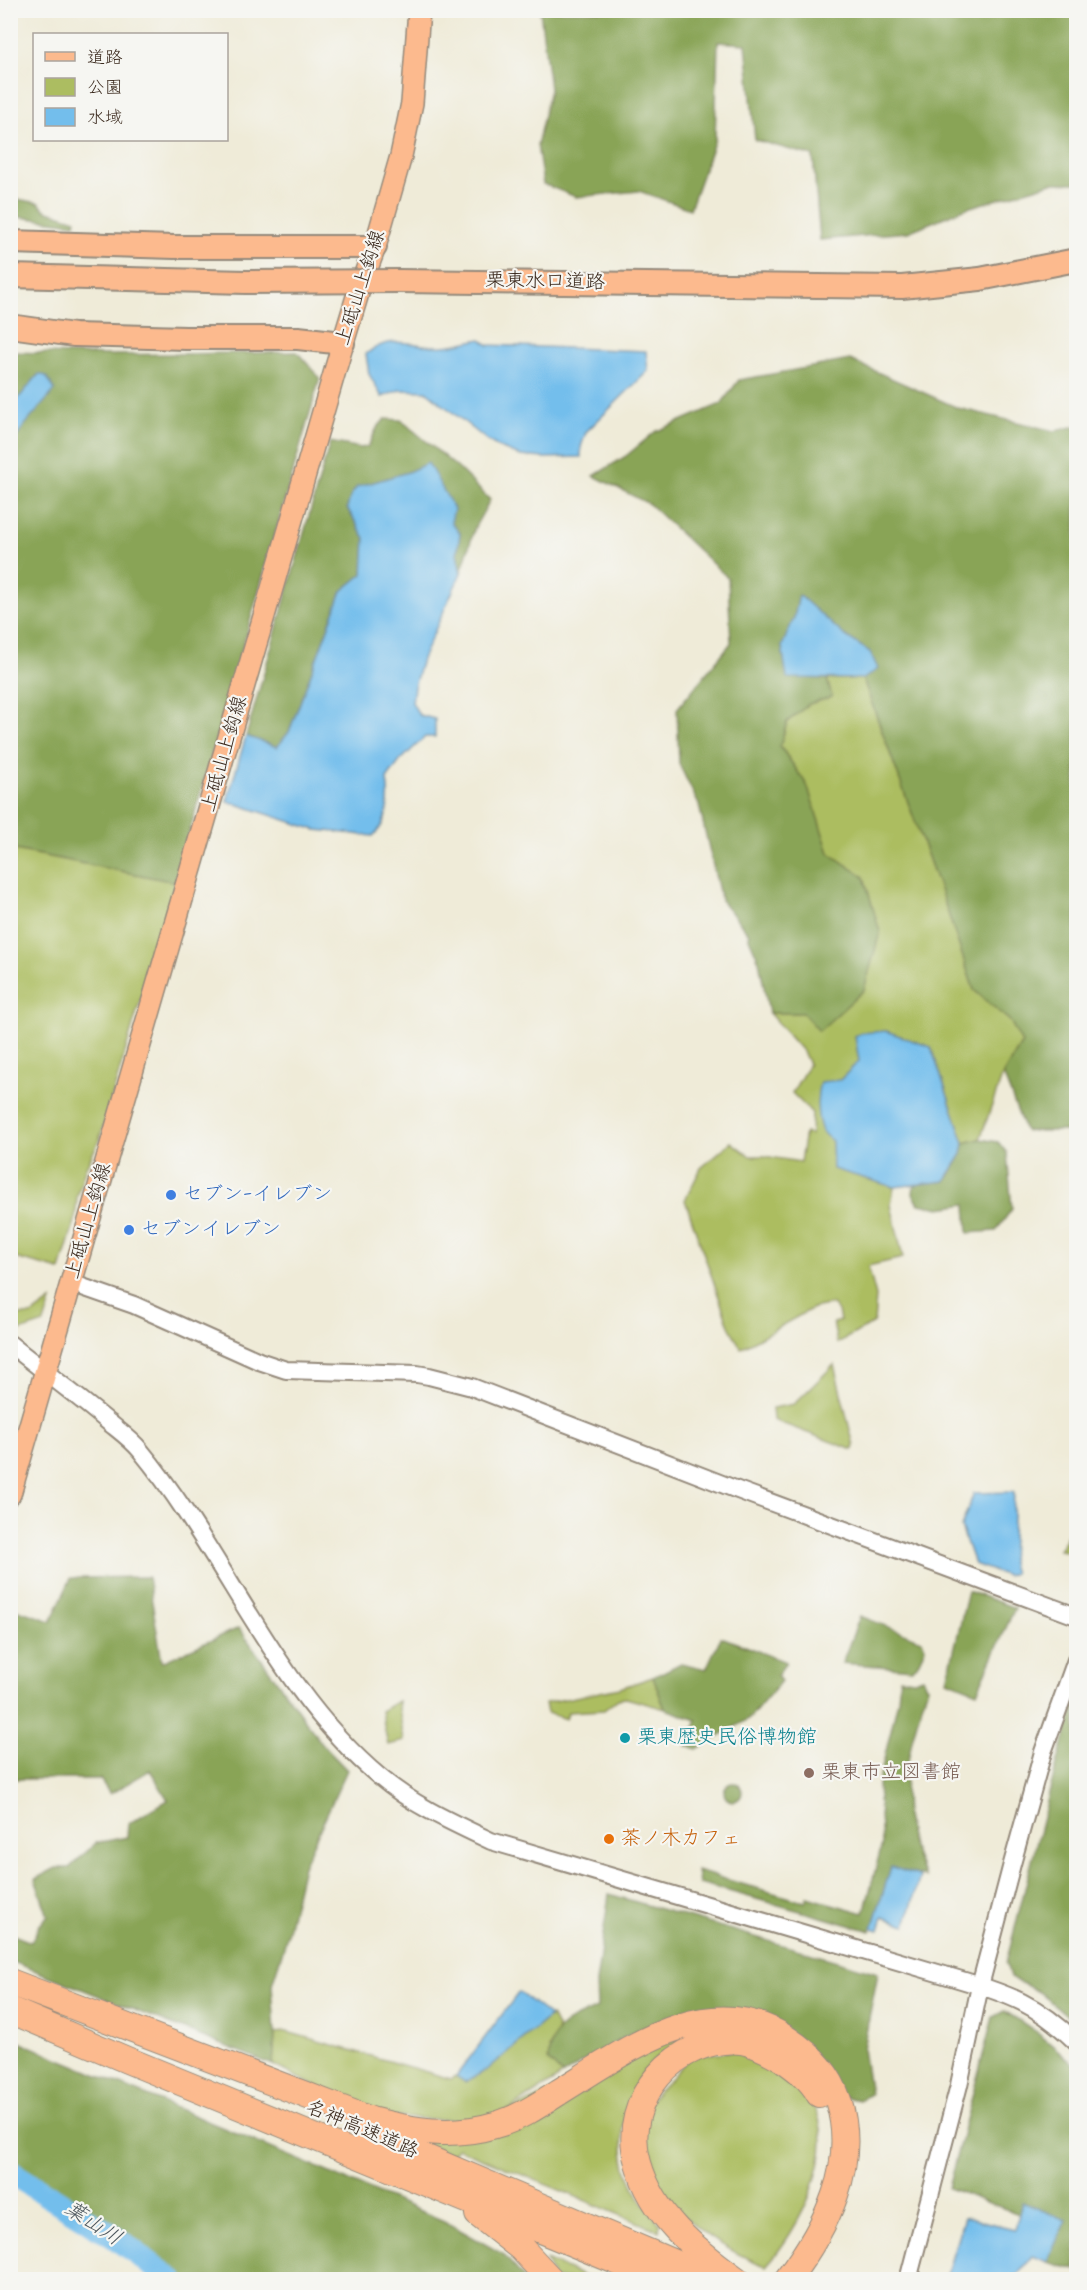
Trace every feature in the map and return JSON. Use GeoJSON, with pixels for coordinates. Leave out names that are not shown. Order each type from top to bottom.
{"type":"FeatureCollection","features":[{"type":"Feature","properties":{"kind":"highway"},"geometry":{"type":"LineString","coordinates":[[10,242],[247,248],[375,247]]}},
{"type":"Feature","properties":{"kind":"highway","name":"栗東水口道路"},"geometry":{"type":"LineString","coordinates":[[10,276],[246,282],[399,281],[902,286],[980,279],[1077,260]]}},
{"type":"Feature","properties":{"kind":"highway"},"geometry":{"type":"LineString","coordinates":[[10,326],[74,335],[186,339],[298,338],[343,343]]}},
{"type":"Feature","properties":{"kind":"highway"},"geometry":{"type":"LineString","coordinates":[[10,1982],[370,2120],[430,2133],[467,2132],[497,2125],[522,2114],[665,2030],[722,2019],[750,2022],[777,2032],[806,2053],[818,2065],[833,2087],[842,2113],[845,2144],[842,2175],[831,2205],[819,2231],[787,2280]]}},
{"type":"Feature","properties":{"kind":"highway","name":"名神高速道路"},"geometry":{"type":"LineString","coordinates":[[10,1982],[714,2280]]}},
{"type":"Feature","properties":{"kind":"highway","name":"名神高速道路"},"geometry":{"type":"LineString","coordinates":[[10,2010],[662,2280]]}},
{"type":"Feature","properties":{"kind":"highway"},"geometry":{"type":"LineString","coordinates":[[736,2280],[677,2232],[660,2210],[646,2185],[637,2162],[634,2136],[639,2107],[652,2082],[670,2062],[693,2048],[716,2042],[743,2041],[772,2053],[796,2068],[814,2085],[823,2103],[831,2132],[828,2167],[805,2223],[767,2280]]}},
{"type":"Feature","properties":{"kind":"highway"},"geometry":{"type":"LineString","coordinates":[[444,2190],[486,2219],[521,2248],[551,2280]]}},
{"type":"Feature","properties":{"kind":"main road","name":"上砥山上鈎線"},"geometry":{"type":"LineString","coordinates":[[10,1494],[343,343],[375,247],[401,156],[412,103],[419,10]]}},
{"type":"Feature","properties":{"kind":"street"},"geometry":{"type":"LineString","coordinates":[[71,1283],[134,1305],[259,1361],[286,1370],[417,1374],[472,1387],[735,1489],[1077,1616]]}},
{"type":"Feature","properties":{"kind":"street"},"geometry":{"type":"LineString","coordinates":[[10,1344],[138,1447],[173,1490],[308,1700],[356,1756],[382,1780],[407,1797],[447,1821],[491,1841],[1019,1999],[1054,2022],[1077,2042]]}},
{"type":"Feature","properties":{"kind":"street"},"geometry":{"type":"LineString","coordinates":[[908,2280],[958,2085],[980,1986],[1043,1752],[1077,1660]]}},
{"type":"Feature","properties":{"kind":"green space"},"geometry":{"type":"Polygon","coordinates":[[[540,11],[1076,11],[1076,183],[1052,183],[964,209],[908,232],[820,240],[813,156],[755,140],[746,44],[718,42],[715,139],[690,209],[639,191],[576,197],[543,184],[537,145],[550,89],[540,11]]]}},
{"type":"Feature","properties":{"kind":"green space"},"geometry":{"type":"Polygon","coordinates":[[[11,198],[39,203],[45,210],[76,220],[75,224],[11,216],[11,198]]]}},
{"type":"Feature","properties":{"kind":"green space"},"geometry":{"type":"Polygon","coordinates":[[[11,352],[109,355],[297,352],[320,378],[175,882],[11,849],[11,446],[24,426],[39,374],[11,407],[11,352]]]}},
{"type":"Feature","properties":{"kind":"green space"},"geometry":{"type":"Polygon","coordinates":[[[850,360],[958,408],[1054,431],[1076,426],[1076,1131],[1025,1131],[1003,1074],[1022,1043],[1010,1021],[974,990],[863,679],[878,669],[870,652],[844,635],[799,595],[794,618],[782,646],[787,677],[827,679],[832,697],[809,704],[787,722],[780,746],[807,785],[829,853],[864,877],[880,932],[864,990],[819,1031],[803,1013],[769,1013],[759,961],[749,934],[721,900],[699,805],[679,764],[677,709],[731,643],[728,578],[649,504],[594,476],[626,456],[655,432],[721,404],[739,380],[850,360]]]}},
{"type":"Feature","properties":{"kind":"green space"},"geometry":{"type":"Polygon","coordinates":[[[385,419],[401,420],[459,469],[490,500],[475,527],[461,573],[457,554],[460,533],[451,522],[428,464],[408,472],[347,508],[365,538],[363,574],[342,591],[289,732],[277,747],[246,736],[330,442],[361,448],[368,446],[377,428],[385,419]]]}},
{"type":"Feature","properties":{"kind":"green space"},"geometry":{"type":"Polygon","coordinates":[[[827,679],[863,679],[974,990],[1010,1021],[1022,1043],[1003,1074],[980,1139],[964,1143],[931,1047],[886,1031],[855,1036],[859,1061],[840,1080],[832,1141],[833,1169],[894,1187],[891,1205],[903,1258],[868,1266],[876,1296],[874,1323],[837,1343],[833,1323],[840,1321],[838,1311],[832,1304],[813,1308],[741,1348],[729,1326],[685,1200],[701,1168],[731,1142],[750,1156],[800,1162],[805,1133],[811,1135],[812,1113],[792,1093],[809,1064],[803,1052],[769,1013],[803,1013],[864,877],[829,853],[807,785],[780,746],[787,722],[809,704],[832,697],[827,679]]]}},
{"type":"Feature","properties":{"kind":"green space"},"geometry":{"type":"Polygon","coordinates":[[[10,849],[175,882],[99,1141],[85,1169],[77,1197],[75,1221],[60,1270],[11,1257],[10,849]]]}},
{"type":"Feature","properties":{"kind":"green space"},"geometry":{"type":"Polygon","coordinates":[[[980,1139],[998,1142],[1007,1153],[1012,1209],[996,1231],[968,1233],[966,1204],[940,1208],[919,1204],[913,1194],[914,1185],[946,1181],[962,1154],[964,1143],[980,1139]]]}},
{"type":"Feature","properties":{"kind":"green space"},"geometry":{"type":"Polygon","coordinates":[[[51,1301],[44,1323],[14,1333],[11,1330],[11,1315],[31,1315],[51,1301]]]}},
{"type":"Feature","properties":{"kind":"green space"},"geometry":{"type":"Polygon","coordinates":[[[834,1365],[854,1446],[853,1450],[773,1420],[772,1408],[794,1404],[834,1365]]]}},
{"type":"Feature","properties":{"kind":"green space"},"geometry":{"type":"Polygon","coordinates":[[[1076,1526],[1076,1553],[1059,1550],[1072,1528],[1076,1526]]]}},
{"type":"Feature","properties":{"kind":"green space"},"geometry":{"type":"Polygon","coordinates":[[[148,1577],[162,1662],[239,1628],[322,1744],[347,1770],[303,1866],[284,1947],[272,1984],[275,2033],[273,2065],[11,1961],[11,1934],[31,1942],[39,1926],[48,1916],[35,1879],[56,1868],[69,1868],[96,1843],[127,1837],[128,1824],[168,1800],[150,1770],[110,1794],[100,1779],[11,1779],[10,1626],[15,1609],[51,1621],[71,1578],[148,1577]]]}},
{"type":"Feature","properties":{"kind":"green space"},"geometry":{"type":"Polygon","coordinates":[[[968,1591],[1015,1608],[977,1692],[947,1680],[968,1591]]]}},
{"type":"Feature","properties":{"kind":"green space"},"geometry":{"type":"Polygon","coordinates":[[[860,1616],[922,1640],[925,1648],[917,1665],[912,1669],[842,1663],[860,1616]]]}},
{"type":"Feature","properties":{"kind":"green space"},"geometry":{"type":"Polygon","coordinates":[[[721,1637],[786,1662],[777,1676],[781,1681],[750,1718],[697,1749],[687,1746],[697,1720],[665,1709],[653,1677],[681,1663],[706,1669],[721,1637]]]}},
{"type":"Feature","properties":{"kind":"green space"},"geometry":{"type":"Polygon","coordinates":[[[653,1677],[665,1709],[626,1698],[618,1699],[604,1710],[568,1712],[566,1719],[547,1713],[545,1703],[620,1688],[653,1677]]]}},
{"type":"Feature","properties":{"kind":"green space"},"geometry":{"type":"Polygon","coordinates":[[[923,1677],[928,1687],[908,1758],[905,1806],[908,1830],[915,1854],[926,1877],[891,1868],[871,1931],[699,1883],[697,1871],[805,1902],[807,1897],[864,1913],[882,1844],[878,1785],[898,1700],[900,1678],[914,1680],[923,1677]]]}},
{"type":"Feature","properties":{"kind":"green space"},"geometry":{"type":"Polygon","coordinates":[[[1076,1698],[1076,2023],[1039,1992],[1010,1977],[1006,1963],[1076,1698]]]}},
{"type":"Feature","properties":{"kind":"green space"},"geometry":{"type":"Polygon","coordinates":[[[398,1701],[404,1741],[388,1745],[381,1711],[398,1701]]]}},
{"type":"Feature","properties":{"kind":"green space"},"geometry":{"type":"Polygon","coordinates":[[[729,1783],[737,1783],[742,1788],[740,1799],[729,1801],[724,1796],[724,1788],[729,1783]]]}},
{"type":"Feature","properties":{"kind":"green space"},"geometry":{"type":"Polygon","coordinates":[[[609,1894],[878,1973],[863,2049],[870,2094],[859,2100],[844,2097],[679,2015],[633,2033],[563,2075],[548,2060],[550,2048],[557,2032],[563,2026],[597,2008],[596,1983],[609,1894]]]}},
{"type":"Feature","properties":{"kind":"green space"},"geometry":{"type":"Polygon","coordinates":[[[1004,2011],[1042,2037],[1076,2067],[1076,2270],[1047,2262],[1066,2220],[1022,2203],[1019,2214],[948,2188],[993,2017],[1004,2011]]]}},
{"type":"Feature","properties":{"kind":"green space"},"geometry":{"type":"Polygon","coordinates":[[[551,2015],[558,2029],[549,2049],[563,2075],[510,2109],[474,2121],[392,2117],[336,2097],[273,2065],[275,2033],[287,2032],[451,2079],[456,2076],[465,2082],[487,2070],[551,2015]]]}},
{"type":"Feature","properties":{"kind":"green space"},"geometry":{"type":"Polygon","coordinates":[[[720,2028],[680,2043],[654,2061],[642,2074],[627,2107],[623,2125],[624,2160],[635,2190],[660,2224],[659,2231],[457,2148],[452,2155],[418,2140],[450,2139],[637,2050],[720,2028]]]}},
{"type":"Feature","properties":{"kind":"green space"},"geometry":{"type":"Polygon","coordinates":[[[10,2038],[444,2221],[503,2254],[525,2279],[185,2279],[122,2230],[11,2163],[10,2038]]]}},
{"type":"Feature","properties":{"kind":"green space"},"geometry":{"type":"Polygon","coordinates":[[[741,2050],[770,2060],[784,2069],[811,2100],[820,2122],[822,2144],[819,2166],[812,2189],[791,2232],[766,2266],[729,2249],[692,2223],[662,2190],[652,2171],[647,2151],[646,2105],[691,2056],[741,2050]]]}},
{"type":"Feature","properties":{"kind":"green space"},"geometry":{"type":"Polygon","coordinates":[[[546,2260],[590,2279],[554,2279],[546,2260]]]}},
{"type":"Feature","properties":{"kind":"water"},"geometry":{"type":"Polygon","coordinates":[[[481,339],[488,345],[646,351],[648,371],[586,432],[581,447],[581,457],[544,458],[520,456],[502,449],[488,441],[426,391],[400,390],[382,397],[369,374],[366,354],[376,347],[395,342],[444,346],[481,339]]]}},
{"type":"Feature","properties":{"kind":"water"},"geometry":{"type":"Polygon","coordinates":[[[39,374],[46,376],[55,390],[24,426],[11,446],[11,407],[39,374]]]}},
{"type":"Feature","properties":{"kind":"water"},"geometry":{"type":"Polygon","coordinates":[[[428,463],[454,509],[451,522],[460,533],[457,554],[461,573],[422,659],[412,702],[419,715],[435,719],[435,737],[425,737],[400,761],[387,779],[387,810],[382,824],[373,836],[316,830],[227,801],[246,736],[277,747],[289,732],[342,591],[363,574],[365,538],[347,508],[351,495],[357,487],[408,472],[428,463]]]}},
{"type":"Feature","properties":{"kind":"water"},"geometry":{"type":"Polygon","coordinates":[[[799,595],[844,635],[870,652],[878,669],[863,679],[787,678],[782,646],[794,618],[799,595]]]}},
{"type":"Feature","properties":{"kind":"water"},"geometry":{"type":"Polygon","coordinates":[[[886,1031],[931,1047],[964,1143],[962,1154],[945,1181],[894,1187],[833,1169],[832,1141],[823,1132],[818,1113],[817,1100],[820,1082],[840,1080],[859,1061],[855,1036],[861,1033],[886,1031]]]}},
{"type":"Feature","properties":{"kind":"water"},"geometry":{"type":"Polygon","coordinates":[[[1014,1492],[1011,1564],[1014,1573],[1007,1576],[974,1564],[961,1527],[974,1493],[1014,1492]]]}},
{"type":"Feature","properties":{"kind":"water"},"geometry":{"type":"Polygon","coordinates":[[[891,1867],[920,1876],[906,1925],[883,1917],[879,1930],[872,1928],[891,1867]]]}},
{"type":"Feature","properties":{"kind":"water"},"geometry":{"type":"Polygon","coordinates":[[[519,1992],[550,2016],[487,2070],[465,2082],[456,2076],[519,1992]]]}},
{"type":"Feature","properties":{"kind":"water"},"geometry":{"type":"Polygon","coordinates":[[[1022,2202],[1066,2220],[1047,2262],[1033,2256],[1014,2279],[955,2279],[947,2274],[964,2217],[1015,2229],[1022,2202]]]}},
{"type":"Feature","properties":{"kind":"waterway","name":"葉山川"},"geometry":{"type":"LineString","coordinates":[[10,2172],[113,2236],[172,2280]]}},
{"type":"Feature","properties":{"kind":"place","name":"セブン-イレブン"},"geometry":{"type":"Point","coordinates":[171,1195]}},
{"type":"Feature","properties":{"kind":"place","name":"セブンイレブン"},"geometry":{"type":"Point","coordinates":[129,1230]}},
{"type":"Feature","properties":{"kind":"place","name":"栗東歴史民俗博物館"},"geometry":{"type":"Point","coordinates":[625,1738]}},
{"type":"Feature","properties":{"kind":"place","name":"栗東市立図書館"},"geometry":{"type":"Point","coordinates":[809,1773]}},
{"type":"Feature","properties":{"kind":"place","name":"茶ノ木カフェ"},"geometry":{"type":"Point","coordinates":[609,1839]}}]}
